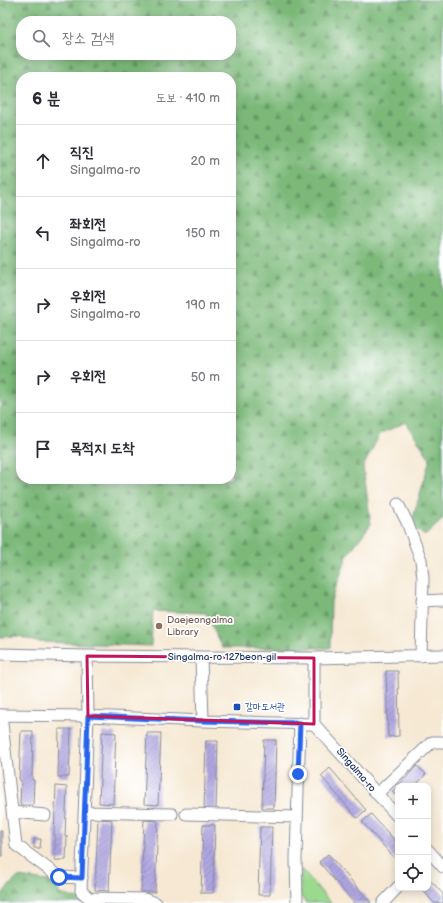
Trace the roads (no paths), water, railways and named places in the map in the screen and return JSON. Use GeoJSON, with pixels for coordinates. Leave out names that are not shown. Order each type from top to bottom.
{"type":"FeatureCollection","features":[{"type":"Feature","properties":{"kind":"street"},"geometry":{"type":"LineString","coordinates":[[398,504],[407,522],[421,560],[423,578],[421,656]]}},
{"type":"Feature","properties":{"kind":"street"},"geometry":{"type":"LineString","coordinates":[[422,600],[443,600]]}},
{"type":"Feature","properties":{"kind":"street","name":"Singalma-ro 127beon-gil"},"geometry":{"type":"LineString","coordinates":[[0,654],[314,658],[443,655]]}},
{"type":"Feature","properties":{"kind":"street"},"geometry":{"type":"LineString","coordinates":[[87,656],[88,716],[81,891],[89,898],[144,899],[156,903]]}},
{"type":"Feature","properties":{"kind":"street"},"geometry":{"type":"LineString","coordinates":[[201,657],[203,721]]}},
{"type":"Feature","properties":{"kind":"street"},"geometry":{"type":"LineString","coordinates":[[82,878],[59,877],[16,845],[0,715],[88,716],[314,724],[314,658]]}},
{"type":"Feature","properties":{"kind":"street"},"geometry":{"type":"LineString","coordinates":[[297,903],[296,859],[300,723]]}},
{"type":"Feature","properties":{"kind":"street","name":"Singalma-ro"},"geometry":{"type":"LineString","coordinates":[[314,724],[395,814]]}},
{"type":"Feature","properties":{"kind":"street"},"geometry":{"type":"LineString","coordinates":[[377,794],[432,742],[443,742]]}},
{"type":"Feature","properties":{"kind":"street"},"geometry":{"type":"LineString","coordinates":[[13,812],[45,815]]}},
{"type":"Feature","properties":{"kind":"street"},"geometry":{"type":"LineString","coordinates":[[85,812],[172,814]]}},
{"type":"Feature","properties":{"kind":"street"},"geometry":{"type":"LineString","coordinates":[[186,814],[297,817]]}},
{"type":"Feature","properties":{"kind":"street"},"geometry":{"type":"LineString","coordinates":[[433,854],[443,866]]}},
{"type":"Feature","properties":{"kind":"street"},"geometry":{"type":"LineString","coordinates":[[383,903],[395,890]]}},
{"type":"Feature","properties":{"kind":"place","name":"Daejeongalma Library"},"geometry":{"type":"Point","coordinates":[159,626]}},
{"type":"Feature","properties":{"kind":"place","name":"갈마도서관"},"geometry":{"type":"Point","coordinates":[237,707]}}]}
